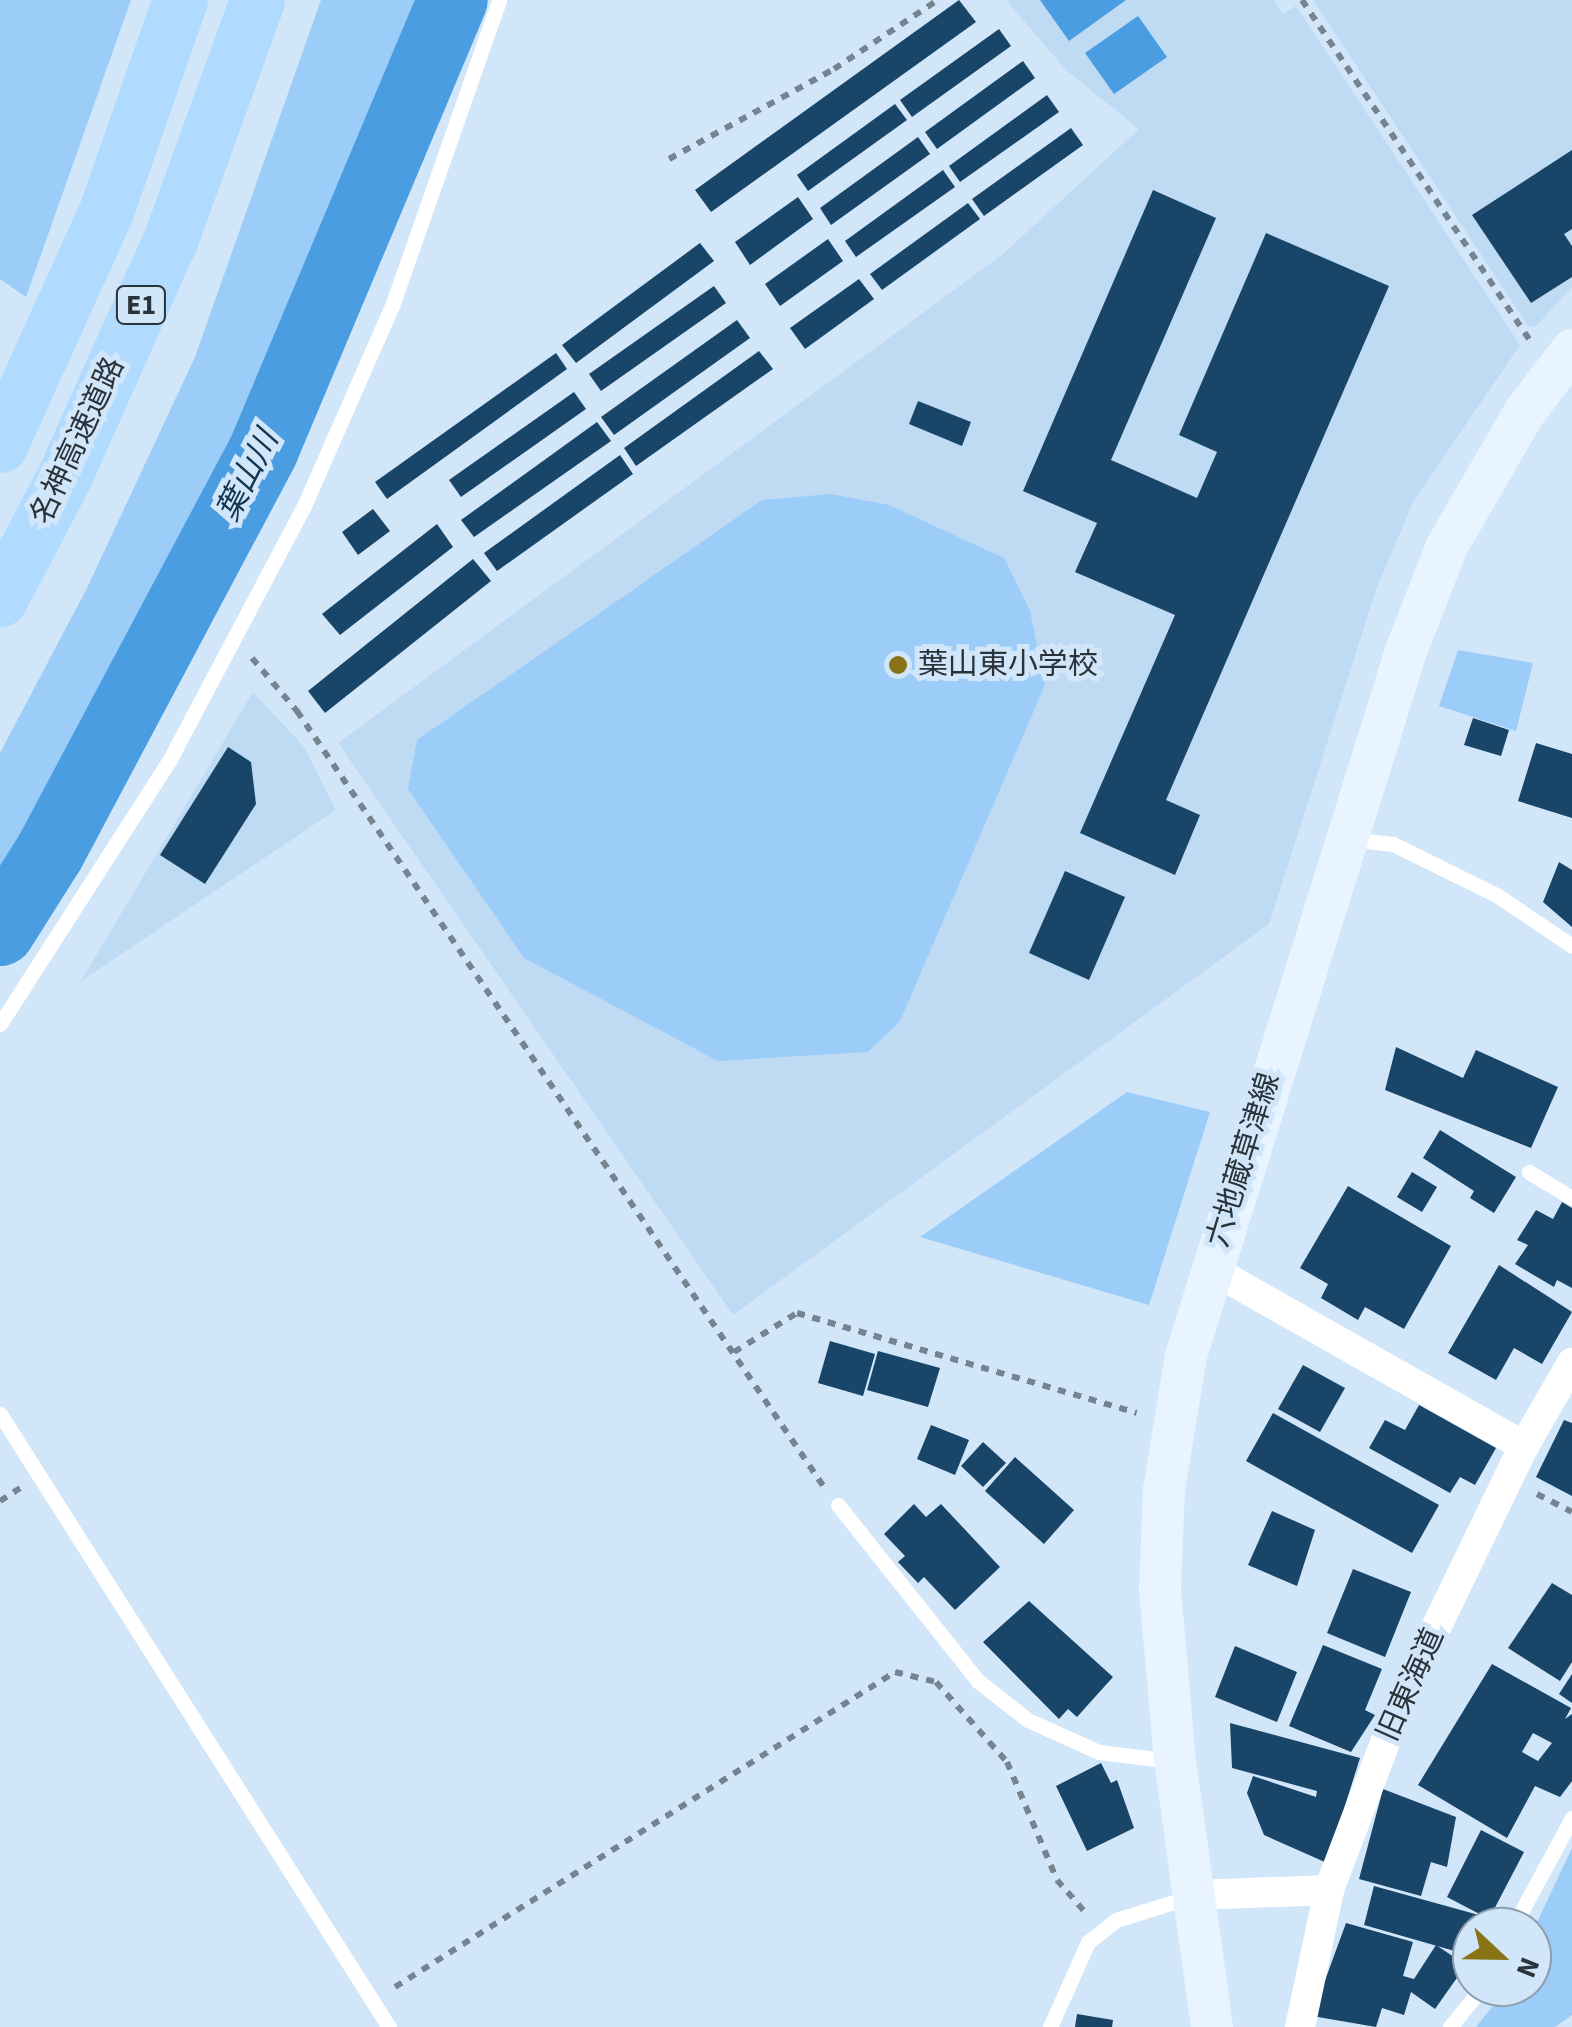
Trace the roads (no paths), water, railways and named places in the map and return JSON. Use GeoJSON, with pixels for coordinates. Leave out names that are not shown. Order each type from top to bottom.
{"type":"FeatureCollection","features":[{"type":"Feature","properties":{"kind":"highway","name":"E1"},"geometry":{"type":"LineString","coordinates":[[0,445],[105,214],[180,0]]}},
{"type":"Feature","properties":{"kind":"highway","name":"名神高速道路"},"geometry":{"type":"LineString","coordinates":[[0,599],[64,477],[170,238],[258,0]]}},
{"type":"Feature","properties":{"kind":"main road","name":"六地蔵草津線"},"geometry":{"type":"LineString","coordinates":[[1212,2027],[1175,1762],[1160,1588],[1172,1422],[1210,1269],[1344,838],[1448,546],[1524,413],[1554,349]]}},
{"type":"Feature","properties":{"kind":"street"},"geometry":{"type":"LineString","coordinates":[[1210,1269],[1524,1446]]}},
{"type":"Feature","properties":{"kind":"street","name":"旧東海道"},"geometry":{"type":"LineString","coordinates":[[1300,2027],[1330,1890],[1402,1698],[1524,1446],[1572,1363]]}},
{"type":"Feature","properties":{"kind":"street"},"geometry":{"type":"LineString","coordinates":[[1196,1895],[1330,1890]]}},
{"type":"Feature","properties":{"kind":"lane"},"geometry":{"type":"LineString","coordinates":[[0,1024],[170,759],[304,506],[392,306],[499,0]]}},
{"type":"Feature","properties":{"kind":"lane"},"geometry":{"type":"LineString","coordinates":[[1344,838],[1393,844],[1498,896],[1572,946]]}},
{"type":"Feature","properties":{"kind":"lane"},"geometry":{"type":"LineString","coordinates":[[1529,1172],[1572,1198]]}},
{"type":"Feature","properties":{"kind":"lane"},"geometry":{"type":"LineString","coordinates":[[0,1414],[389,2027]]}},
{"type":"Feature","properties":{"kind":"lane"},"geometry":{"type":"LineString","coordinates":[[838,1505],[978,1681],[1028,1720],[1099,1752],[1175,1762]]}},
{"type":"Feature","properties":{"kind":"lane"},"geometry":{"type":"LineString","coordinates":[[1525,1907],[1572,1818]]}},
{"type":"Feature","properties":{"kind":"lane"},"geometry":{"type":"LineString","coordinates":[[1050,2027],[1088,1942],[1105,1929],[1196,1895]]}},
{"type":"Feature","properties":{"kind":"lane"},"geometry":{"type":"LineString","coordinates":[[1450,2027],[1466,2007]]}},
{"type":"Feature","properties":{"kind":"waterway","name":"葉山川"},"geometry":{"type":"LineString","coordinates":[[0,931],[50,852],[264,449],[453,0]]}},
{"type":"Feature","properties":{"kind":"place","name":"葉山東小学校"},"geometry":{"type":"Point","coordinates":[898,665]}}]}
